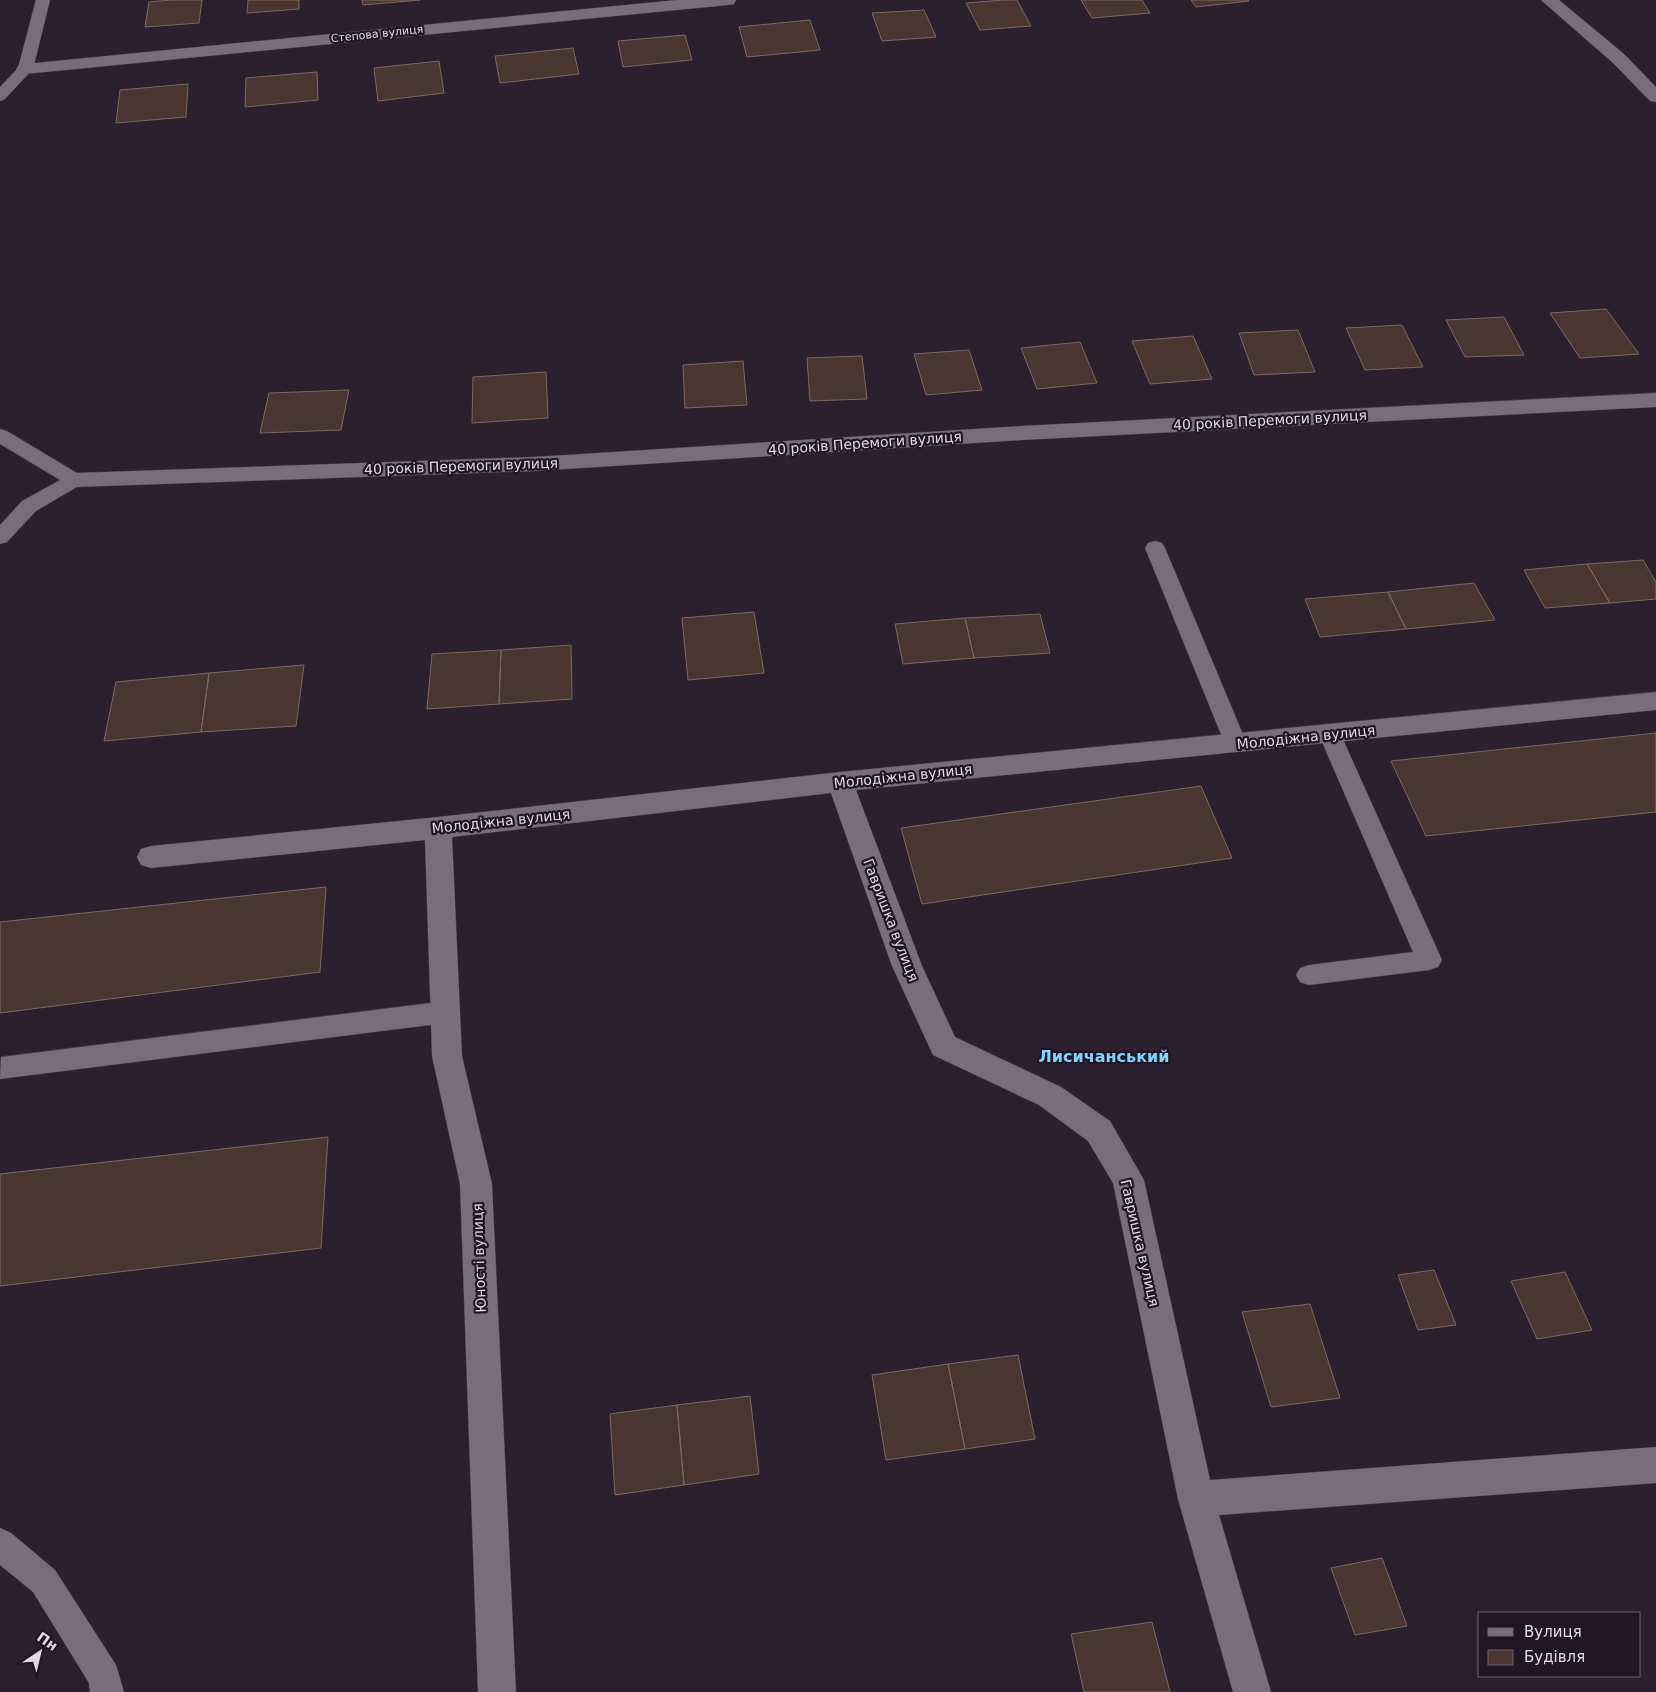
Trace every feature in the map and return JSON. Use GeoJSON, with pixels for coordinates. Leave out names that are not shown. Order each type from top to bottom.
{"type":"FeatureCollection","features":[{"type":"Feature","properties":{"kind":"street","name":"Степова вулиця"},"geometry":{"type":"LineString","coordinates":[[25,69],[728,0]]}},
{"type":"Feature","properties":{"kind":"street"},"geometry":{"type":"LineString","coordinates":[[1549,0],[1618,58],[1656,97]]}},
{"type":"Feature","properties":{"kind":"street","name":"40 років Перемоги вулиця"},"geometry":{"type":"LineString","coordinates":[[75,480],[534,464],[1022,433],[1656,400]]}},
{"type":"Feature","properties":{"kind":"street","name":"Молодіжна вулиця"},"geometry":{"type":"LineString","coordinates":[[151,857],[438,828],[840,782],[1330,735],[1656,701]]}},
{"type":"Feature","properties":{"kind":"street","name":"Гавришка вулиця"},"geometry":{"type":"LineString","coordinates":[[840,782],[906,966],[944,1046],[1050,1096],[1099,1131],[1128,1180],[1196,1498],[1252,1692]]}},
{"type":"Feature","properties":{"kind":"street","name":"Юності вулиця"},"geometry":{"type":"LineString","coordinates":[[438,828],[447,1056],[476,1184],[497,1692]]}},
{"type":"Feature","properties":{"kind":"street"},"geometry":{"type":"LineString","coordinates":[[1196,1498],[1656,1465]]}},
{"type":"Feature","properties":{"kind":"lane"},"geometry":{"type":"LineString","coordinates":[[0,96],[25,69],[43,0]]}},
{"type":"Feature","properties":{"kind":"lane"},"geometry":{"type":"LineString","coordinates":[[0,434],[49,466],[75,480]]}},
{"type":"Feature","properties":{"kind":"lane"},"geometry":{"type":"LineString","coordinates":[[0,537],[29,506],[75,480]]}},
{"type":"Feature","properties":{"kind":"lane"},"geometry":{"type":"LineString","coordinates":[[1155,548],[1236,744]]}},
{"type":"Feature","properties":{"kind":"lane"},"geometry":{"type":"LineString","coordinates":[[1309,975],[1429,960],[1330,735]]}},
{"type":"Feature","properties":{"kind":"lane"},"geometry":{"type":"LineString","coordinates":[[1,1068],[446,1012]]}},
{"type":"Feature","properties":{"kind":"lane"},"geometry":{"type":"LineString","coordinates":[[0,1544],[44,1581],[104,1677],[107,1692]]}},
{"type":"Feature","properties":{"kind":"building"},"geometry":{"type":"Polygon","coordinates":[[[202,0],[199,23],[145,27],[149,2],[202,0]]]}},
{"type":"Feature","properties":{"kind":"building"},"geometry":{"type":"Polygon","coordinates":[[[248,0],[299,0],[299,9],[247,13],[248,0]]]}},
{"type":"Feature","properties":{"kind":"building"},"geometry":{"type":"Polygon","coordinates":[[[362,0],[420,0],[363,5],[362,0]]]}},
{"type":"Feature","properties":{"kind":"building"},"geometry":{"type":"Polygon","coordinates":[[[1017,0],[1031,26],[980,30],[966,3],[1017,0]]]}},
{"type":"Feature","properties":{"kind":"building"},"geometry":{"type":"Polygon","coordinates":[[[1081,0],[1142,0],[1150,13],[1092,18],[1081,0]]]}},
{"type":"Feature","properties":{"kind":"building"},"geometry":{"type":"Polygon","coordinates":[[[1191,0],[1248,0],[1249,1],[1196,7],[1191,0]]]}},
{"type":"Feature","properties":{"kind":"building"},"geometry":{"type":"Polygon","coordinates":[[[924,10],[936,37],[882,41],[872,13],[924,10]]]}},
{"type":"Feature","properties":{"kind":"building"},"geometry":{"type":"Polygon","coordinates":[[[810,20],[820,50],[747,57],[739,27],[810,20]]]}},
{"type":"Feature","properties":{"kind":"building"},"geometry":{"type":"Polygon","coordinates":[[[685,35],[692,60],[623,67],[618,41],[685,35]]]}},
{"type":"Feature","properties":{"kind":"building"},"geometry":{"type":"Polygon","coordinates":[[[573,48],[579,74],[500,83],[495,56],[573,48]]]}},
{"type":"Feature","properties":{"kind":"building"},"geometry":{"type":"Polygon","coordinates":[[[439,61],[444,93],[378,101],[374,68],[439,61]]]}},
{"type":"Feature","properties":{"kind":"building"},"geometry":{"type":"Polygon","coordinates":[[[317,72],[318,100],[245,107],[246,78],[317,72]]]}},
{"type":"Feature","properties":{"kind":"building"},"geometry":{"type":"Polygon","coordinates":[[[188,84],[186,117],[116,123],[120,90],[188,84]]]}},
{"type":"Feature","properties":{"kind":"building"},"geometry":{"type":"Polygon","coordinates":[[[1606,309],[1639,354],[1580,358],[1550,313],[1606,309]]]}},
{"type":"Feature","properties":{"kind":"building"},"geometry":{"type":"Polygon","coordinates":[[[1504,317],[1524,355],[1465,357],[1446,320],[1504,317]]]}},
{"type":"Feature","properties":{"kind":"building"},"geometry":{"type":"Polygon","coordinates":[[[1402,325],[1423,367],[1365,370],[1346,328],[1402,325]]]}},
{"type":"Feature","properties":{"kind":"building"},"geometry":{"type":"Polygon","coordinates":[[[1298,330],[1315,372],[1254,375],[1239,333],[1298,330]]]}},
{"type":"Feature","properties":{"kind":"building"},"geometry":{"type":"Polygon","coordinates":[[[1193,336],[1212,379],[1150,384],[1132,341],[1193,336]]]}},
{"type":"Feature","properties":{"kind":"building"},"geometry":{"type":"Polygon","coordinates":[[[1080,342],[1097,383],[1037,389],[1021,348],[1080,342]]]}},
{"type":"Feature","properties":{"kind":"building"},"geometry":{"type":"Polygon","coordinates":[[[969,350],[982,390],[926,395],[914,354],[969,350]]]}},
{"type":"Feature","properties":{"kind":"building"},"geometry":{"type":"Polygon","coordinates":[[[862,356],[867,399],[810,401],[807,358],[862,356]]]}},
{"type":"Feature","properties":{"kind":"building"},"geometry":{"type":"Polygon","coordinates":[[[743,361],[747,405],[685,408],[683,365],[743,361]]]}},
{"type":"Feature","properties":{"kind":"building"},"geometry":{"type":"Polygon","coordinates":[[[546,372],[548,418],[472,423],[473,377],[546,372]]]}},
{"type":"Feature","properties":{"kind":"building"},"geometry":{"type":"Polygon","coordinates":[[[349,390],[341,430],[260,433],[269,393],[349,390]]]}},
{"type":"Feature","properties":{"kind":"building"},"geometry":{"type":"Polygon","coordinates":[[[1643,560],[1656,582],[1656,599],[1610,603],[1587,564],[1643,560]]]}},
{"type":"Feature","properties":{"kind":"building"},"geometry":{"type":"Polygon","coordinates":[[[1587,564],[1610,603],[1545,608],[1524,570],[1587,564]]]}},
{"type":"Feature","properties":{"kind":"building"},"geometry":{"type":"Polygon","coordinates":[[[1474,583],[1495,620],[1406,629],[1388,592],[1474,583]]]}},
{"type":"Feature","properties":{"kind":"building"},"geometry":{"type":"Polygon","coordinates":[[[1388,592],[1406,629],[1320,637],[1305,599],[1388,592]]]}},
{"type":"Feature","properties":{"kind":"building"},"geometry":{"type":"Polygon","coordinates":[[[754,612],[764,673],[688,680],[682,618],[754,612]]]}},
{"type":"Feature","properties":{"kind":"building"},"geometry":{"type":"Polygon","coordinates":[[[1040,614],[1050,653],[974,658],[965,618],[1040,614]]]}},
{"type":"Feature","properties":{"kind":"building"},"geometry":{"type":"Polygon","coordinates":[[[965,618],[974,658],[903,664],[895,624],[965,618]]]}},
{"type":"Feature","properties":{"kind":"building"},"geometry":{"type":"Polygon","coordinates":[[[571,645],[572,699],[499,704],[501,650],[571,645]]]}},
{"type":"Feature","properties":{"kind":"building"},"geometry":{"type":"Polygon","coordinates":[[[501,650],[499,704],[427,709],[432,654],[501,650]]]}},
{"type":"Feature","properties":{"kind":"building"},"geometry":{"type":"Polygon","coordinates":[[[304,665],[296,726],[201,732],[209,673],[304,665]]]}},
{"type":"Feature","properties":{"kind":"building"},"geometry":{"type":"Polygon","coordinates":[[[209,673],[201,732],[104,741],[116,682],[209,673]]]}},
{"type":"Feature","properties":{"kind":"building"},"geometry":{"type":"Polygon","coordinates":[[[1656,733],[1656,812],[1426,836],[1391,761],[1656,733]]]}},
{"type":"Feature","properties":{"kind":"building"},"geometry":{"type":"Polygon","coordinates":[[[1201,786],[1232,858],[922,904],[901,828],[1201,786]]]}},
{"type":"Feature","properties":{"kind":"building"},"geometry":{"type":"Polygon","coordinates":[[[326,887],[320,972],[0,1013],[0,922],[326,887]]]}},
{"type":"Feature","properties":{"kind":"building"},"geometry":{"type":"Polygon","coordinates":[[[328,1137],[321,1248],[0,1286],[0,1174],[328,1137]]]}},
{"type":"Feature","properties":{"kind":"building"},"geometry":{"type":"Polygon","coordinates":[[[1434,1270],[1456,1325],[1418,1330],[1398,1275],[1434,1270]]]}},
{"type":"Feature","properties":{"kind":"building"},"geometry":{"type":"Polygon","coordinates":[[[1565,1272],[1592,1330],[1537,1339],[1511,1281],[1565,1272]]]}},
{"type":"Feature","properties":{"kind":"building"},"geometry":{"type":"Polygon","coordinates":[[[1310,1304],[1340,1398],[1271,1407],[1242,1312],[1310,1304]]]}},
{"type":"Feature","properties":{"kind":"building"},"geometry":{"type":"Polygon","coordinates":[[[1018,1355],[1035,1439],[965,1449],[948,1364],[1018,1355]]]}},
{"type":"Feature","properties":{"kind":"building"},"geometry":{"type":"Polygon","coordinates":[[[948,1364],[965,1449],[886,1460],[872,1375],[948,1364]]]}},
{"type":"Feature","properties":{"kind":"building"},"geometry":{"type":"Polygon","coordinates":[[[750,1396],[759,1474],[684,1485],[677,1405],[750,1396]]]}},
{"type":"Feature","properties":{"kind":"building"},"geometry":{"type":"Polygon","coordinates":[[[677,1405],[684,1485],[615,1495],[610,1414],[677,1405]]]}},
{"type":"Feature","properties":{"kind":"building"},"geometry":{"type":"Polygon","coordinates":[[[1382,1558],[1407,1626],[1355,1635],[1331,1568],[1382,1558]]]}},
{"type":"Feature","properties":{"kind":"building"},"geometry":{"type":"Polygon","coordinates":[[[1152,1622],[1170,1692],[1084,1692],[1071,1634],[1152,1622]]]}},
{"type":"Feature","properties":{"kind":"district","name":"Лисичанський"},"geometry":{"type":"Point","coordinates":[1104,1056]}}]}
